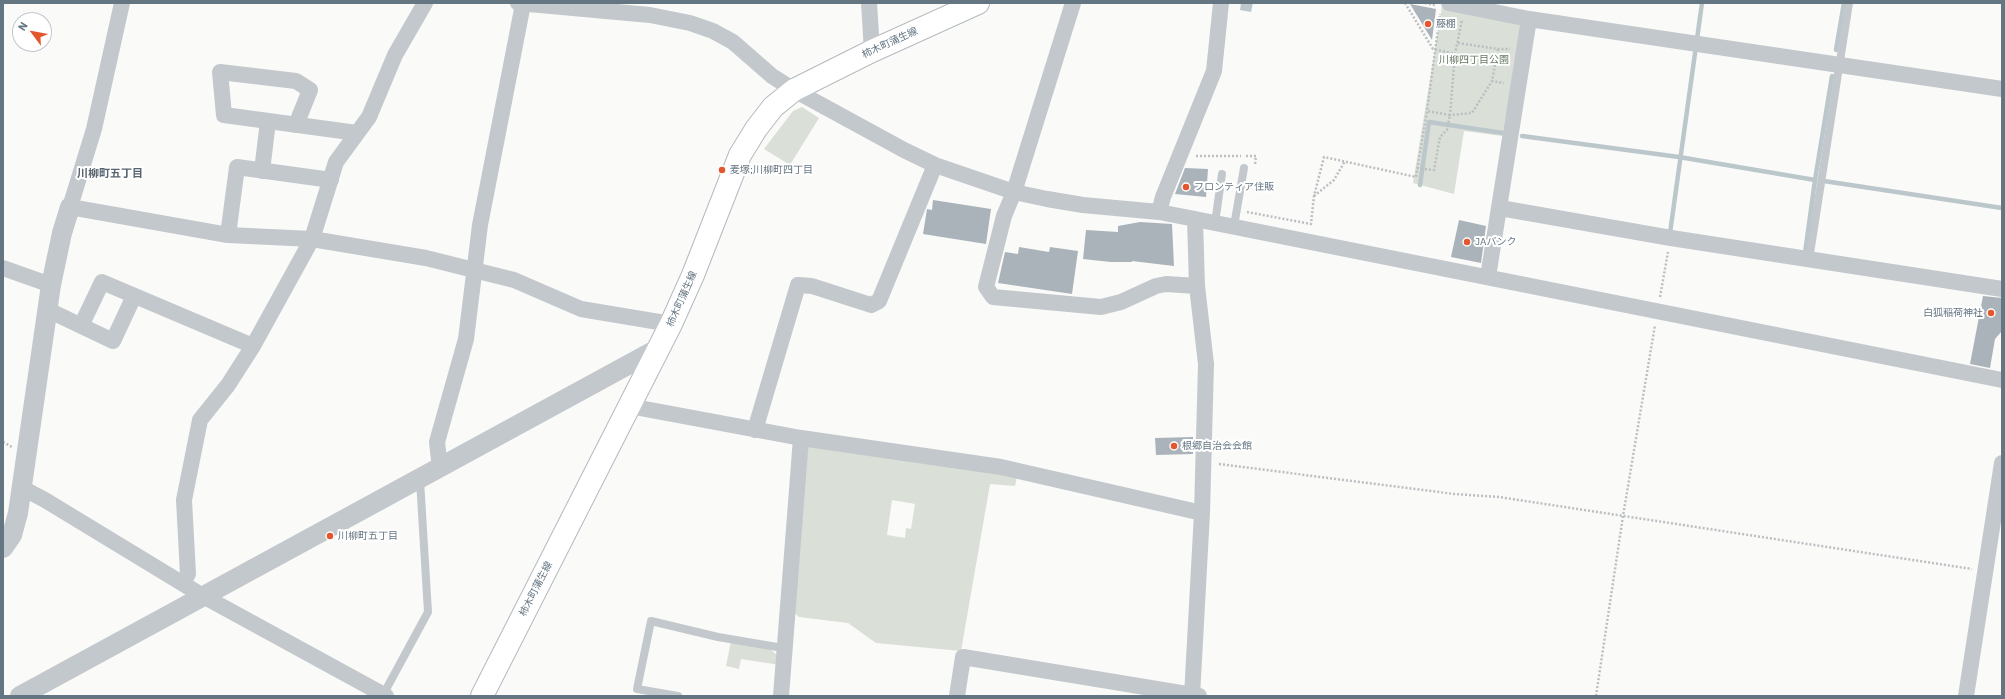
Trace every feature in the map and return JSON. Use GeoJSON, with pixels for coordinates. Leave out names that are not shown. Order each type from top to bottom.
{"type":"FeatureCollection","features":[{"type":"Feature","properties":{"kind":"main road","name":"柿木町蒲生線"},"geometry":{"type":"LineString","coordinates":[[482,696],[671,324],[693,275],[740,155],[773,107],[794,90],[872,51],[978,3]]}},
{"type":"Feature","properties":{"kind":"street"},"geometry":{"type":"LineString","coordinates":[[3,548],[12,535],[22,490],[26,449],[51,285],[60,240],[94,129],[122,3]]}},
{"type":"Feature","properties":{"kind":"street"},"geometry":{"type":"LineString","coordinates":[[182,583],[188,574],[184,500],[200,420],[228,385],[253,346],[312,239],[336,162],[369,117],[395,55],[426,3]]}},
{"type":"Feature","properties":{"kind":"street"},"geometry":{"type":"LineString","coordinates":[[440,468],[437,442],[466,339],[480,225],[521,3],[650,15],[690,23],[713,31],[733,42],[754,58],[772,76],[794,90],[904,150],[935,165],[1014,192],[1083,206],[1160,212],[1234,226],[2002,380]]}},
{"type":"Feature","properties":{"kind":"street"},"geometry":{"type":"LineString","coordinates":[[869,3],[872,51]]}},
{"type":"Feature","properties":{"kind":"street"},"geometry":{"type":"LineString","coordinates":[[1073,3],[1014,192],[1004,216],[986,287],[993,297],[1101,307],[1121,302],[1156,286],[1166,284],[1197,286]]}},
{"type":"Feature","properties":{"kind":"street"},"geometry":{"type":"LineString","coordinates":[[1160,212],[1163,197],[1214,71],[1221,3]]}},
{"type":"Feature","properties":{"kind":"street"},"geometry":{"type":"LineString","coordinates":[[1444,7],[1465,6],[1505,9],[1529,19],[1680,45],[1838,64],[2002,90]]}},
{"type":"Feature","properties":{"kind":"street"},"geometry":{"type":"LineString","coordinates":[[1488,277],[1529,19]]}},
{"type":"Feature","properties":{"kind":"street"},"geometry":{"type":"LineString","coordinates":[[296,125],[310,90],[296,81],[220,72],[224,115],[296,125],[357,133]]}},
{"type":"Feature","properties":{"kind":"street"},"geometry":{"type":"LineString","coordinates":[[262,171],[268,121]]}},
{"type":"Feature","properties":{"kind":"street"},"geometry":{"type":"LineString","coordinates":[[755,430],[798,284],[812,286],[871,305],[879,301],[935,165]]}},
{"type":"Feature","properties":{"kind":"street"},"geometry":{"type":"LineString","coordinates":[[228,235],[237,167],[331,180]]}},
{"type":"Feature","properties":{"kind":"street"},"geometry":{"type":"LineString","coordinates":[[70,207],[228,235],[312,239],[426,258],[514,280],[581,309],[671,324]]}},
{"type":"Feature","properties":{"kind":"street"},"geometry":{"type":"LineString","coordinates":[[1500,208],[1671,238],[2002,289]]}},
{"type":"Feature","properties":{"kind":"street"},"geometry":{"type":"LineString","coordinates":[[957,696],[963,657],[1194,696],[1204,462],[1206,364],[1197,286],[1195,219]]}},
{"type":"Feature","properties":{"kind":"street"},"geometry":{"type":"LineString","coordinates":[[3,268],[51,285]]}},
{"type":"Feature","properties":{"kind":"street"},"geometry":{"type":"LineString","coordinates":[[81,326],[102,282],[253,346]]}},
{"type":"Feature","properties":{"kind":"street"},"geometry":{"type":"LineString","coordinates":[[48,310],[112,341],[134,296]]}},
{"type":"Feature","properties":{"kind":"street"},"geometry":{"type":"LineString","coordinates":[[20,696],[659,348]]}},
{"type":"Feature","properties":{"kind":"street"},"geometry":{"type":"LineString","coordinates":[[629,406],[801,438],[1001,467],[1202,513]]}},
{"type":"Feature","properties":{"kind":"street"},"geometry":{"type":"LineString","coordinates":[[781,696],[783,648],[801,438]]}},
{"type":"Feature","properties":{"kind":"street"},"geometry":{"type":"LineString","coordinates":[[1966,696],[2002,463]]}},
{"type":"Feature","properties":{"kind":"street"},"geometry":{"type":"LineString","coordinates":[[22,490],[28,491],[45,500],[203,596],[384,695]]}},
{"type":"Feature","properties":{"kind":"lane"},"geometry":{"type":"LineString","coordinates":[[1809,260],[1838,64],[1849,3]]}},
{"type":"Feature","properties":{"kind":"lane"},"geometry":{"type":"LineString","coordinates":[[1234,226],[1244,168]]}},
{"type":"Feature","properties":{"kind":"lane"},"geometry":{"type":"LineString","coordinates":[[1215,223],[1222,174]]}},
{"type":"Feature","properties":{"kind":"lane"},"geometry":{"type":"LineString","coordinates":[[384,695],[428,612],[420,479]]}},
{"type":"Feature","properties":{"kind":"lane"},"geometry":{"type":"LineString","coordinates":[[678,696],[637,689],[650,621],[718,637],[783,648]]}},
{"type":"Feature","properties":{"kind":"path"},"geometry":{"type":"LineString","coordinates":[[1405,3],[1433,49],[1455,54]]}},
{"type":"Feature","properties":{"kind":"path"},"geometry":{"type":"LineString","coordinates":[[1248,205],[1247,212],[1311,224],[1314,196],[1324,157],[1416,177],[1435,50],[1444,7],[1424,3]]}},
{"type":"Feature","properties":{"kind":"path"},"geometry":{"type":"LineString","coordinates":[[1418,168],[1434,170],[1440,137],[1448,128],[1455,54],[1465,6]]}},
{"type":"Feature","properties":{"kind":"path"},"geometry":{"type":"LineString","coordinates":[[1458,43],[1524,51]]}},
{"type":"Feature","properties":{"kind":"path"},"geometry":{"type":"LineString","coordinates":[[1427,111],[1450,115],[1472,113],[1492,81],[1498,49]]}},
{"type":"Feature","properties":{"kind":"path"},"geometry":{"type":"LineString","coordinates":[[1492,81],[1518,85]]}},
{"type":"Feature","properties":{"kind":"path"},"geometry":{"type":"LineString","coordinates":[[1191,156],[1256,156],[1254,170]]}},
{"type":"Feature","properties":{"kind":"path"},"geometry":{"type":"LineString","coordinates":[[1314,196],[1334,180],[1346,161]]}},
{"type":"Feature","properties":{"kind":"path"},"geometry":{"type":"LineString","coordinates":[[1596,696],[1623,516],[1657,311],[1671,238]]}},
{"type":"Feature","properties":{"kind":"path"},"geometry":{"type":"LineString","coordinates":[[1204,462],[1454,494],[1499,498],[1985,572]]}},
{"type":"Feature","properties":{"kind":"green space","name":"川柳四丁目公園"},"geometry":{"type":"Polygon","coordinates":[[[1442,6],[1519,22],[1521,26],[1502,136],[1464,131],[1454,194],[1413,183],[1442,6]]]}},
{"type":"Feature","properties":{"kind":"green space"},"geometry":{"type":"Polygon","coordinates":[[[802,107],[819,118],[790,165],[764,149],[793,111],[802,107]]]}},
{"type":"Feature","properties":{"kind":"green space"},"geometry":{"type":"Polygon","coordinates":[[[807,445],[1017,476],[1015,486],[990,484],[961,651],[876,643],[848,623],[799,617],[792,611],[807,445]],[[892,500],[887,535],[905,538],[906,528],[911,529],[915,504],[892,500]]]}},
{"type":"Feature","properties":{"kind":"green space"},"geometry":{"type":"Polygon","coordinates":[[[731,641],[769,648],[781,659],[780,665],[741,659],[739,669],[726,666],[731,641]]]}},
{"type":"Feature","properties":{"kind":"shaded area"},"geometry":{"type":"Polygon","coordinates":[[[1241,3],[1253,3],[1251,12],[1240,10],[1241,3]]]}},
{"type":"Feature","properties":{"kind":"building","name":"藤棚"},"geometry":{"type":"Polygon","coordinates":[[[1410,4],[1436,9],[1432,40],[1410,4]]]}},
{"type":"Feature","properties":{"kind":"building"},"geometry":{"type":"Polygon","coordinates":[[[1185,168],[1208,169],[1206,197],[1175,194],[1185,168]]]}},
{"type":"Feature","properties":{"kind":"building"},"geometry":{"type":"Polygon","coordinates":[[[933,200],[991,209],[986,244],[923,234],[927,209],[932,210],[933,200]]]}},
{"type":"Feature","properties":{"kind":"building"},"geometry":{"type":"Polygon","coordinates":[[[1459,220],[1486,226],[1481,263],[1451,257],[1459,220]]]}},
{"type":"Feature","properties":{"kind":"building"},"geometry":{"type":"Polygon","coordinates":[[[1140,222],[1172,224],[1174,266],[1132,261],[1111,262],[1083,259],[1086,230],[1118,232],[1118,226],[1140,222]]]}},
{"type":"Feature","properties":{"kind":"building"},"geometry":{"type":"Polygon","coordinates":[[[1019,247],[1049,252],[1050,247],[1078,251],[1072,294],[998,283],[1005,252],[1018,254],[1019,247]]]}},
{"type":"Feature","properties":{"kind":"building","name":"白狐稲荷神社"},"geometry":{"type":"Polygon","coordinates":[[[1983,296],[2002,298],[2002,331],[1995,339],[1990,368],[1970,364],[1983,296]]]}},
{"type":"Feature","properties":{"kind":"building","name":"根郷自治会会館"},"geometry":{"type":"Polygon","coordinates":[[[1193,437],[1193,454],[1156,455],[1155,438],[1193,437]]]}},
{"type":"Feature","properties":{"kind":"waterway"},"geometry":{"type":"LineString","coordinates":[[1670,233],[1702,3]]}},
{"type":"Feature","properties":{"kind":"waterway"},"geometry":{"type":"LineString","coordinates":[[1836,50],[1844,3]]}},
{"type":"Feature","properties":{"kind":"waterway"},"geometry":{"type":"LineString","coordinates":[[1805,253],[1832,76]]}},
{"type":"Feature","properties":{"kind":"waterway"},"geometry":{"type":"LineString","coordinates":[[1420,185],[1429,122],[1503,133]]}},
{"type":"Feature","properties":{"kind":"waterway"},"geometry":{"type":"LineString","coordinates":[[1522,136],[1679,157],[1815,180]]}},
{"type":"Feature","properties":{"kind":"waterway"},"geometry":{"type":"LineString","coordinates":[[1824,181],[2002,208]]}},
{"type":"Feature","properties":{"kind":"place","name":"藤棚"},"geometry":{"type":"Point","coordinates":[1428,24]}},
{"type":"Feature","properties":{"kind":"place","name":"麦塚;川柳町四丁目"},"geometry":{"type":"Point","coordinates":[722,170]}},
{"type":"Feature","properties":{"kind":"place","name":"フロンティア住販"},"geometry":{"type":"Point","coordinates":[1186,187]}},
{"type":"Feature","properties":{"kind":"place","name":"JAバンク"},"geometry":{"type":"Point","coordinates":[1467,242]}},
{"type":"Feature","properties":{"kind":"place","name":"白狐稲荷神社"},"geometry":{"type":"Point","coordinates":[1991,313]}},
{"type":"Feature","properties":{"kind":"place","name":"根郷自治会会館"},"geometry":{"type":"Point","coordinates":[1174,446]}},
{"type":"Feature","properties":{"kind":"place","name":"川柳町五丁目"},"geometry":{"type":"Point","coordinates":[330,536]}},
{"type":"Feature","properties":{"kind":"district","name":"川柳町五丁目"},"geometry":{"type":"Point","coordinates":[110,174]}}]}
